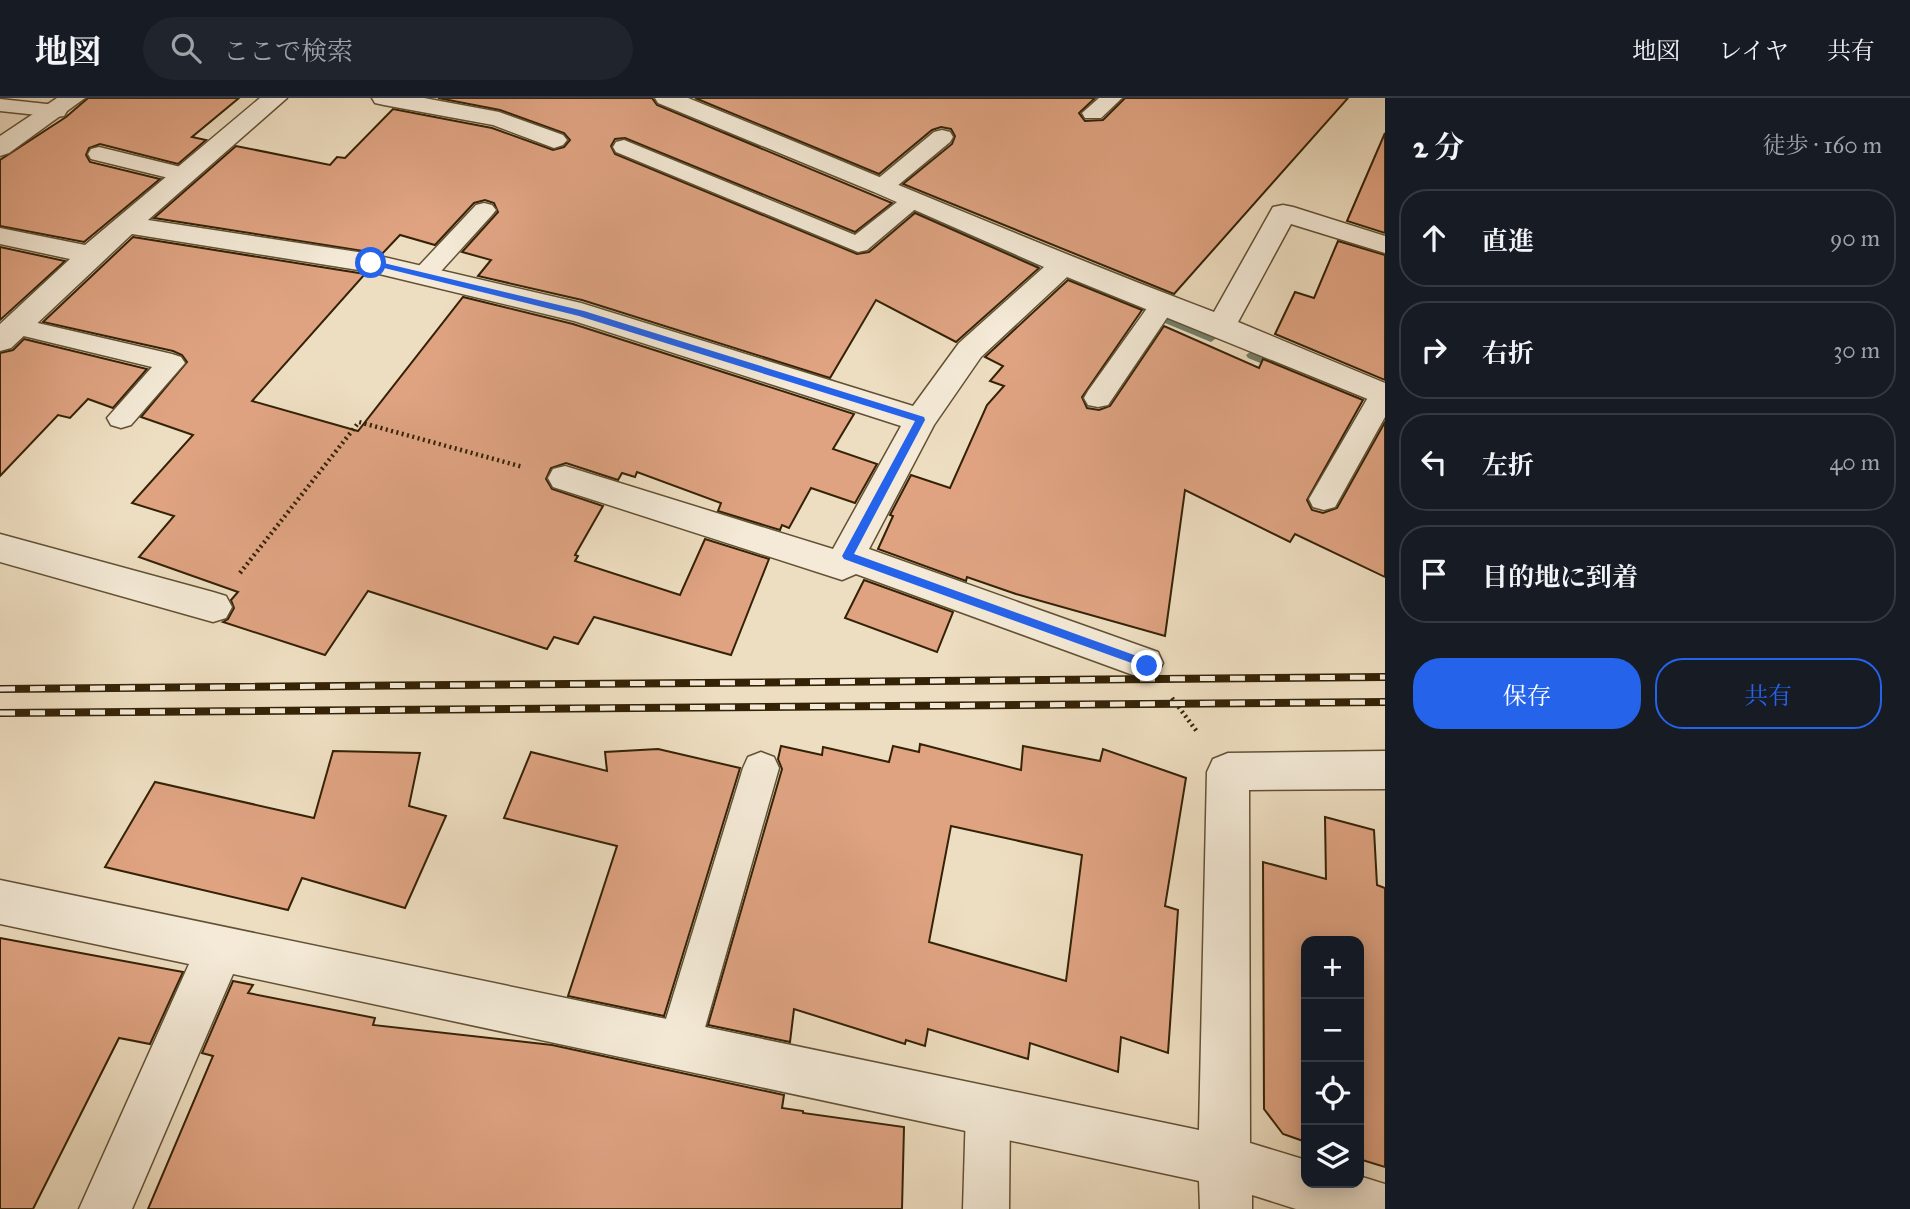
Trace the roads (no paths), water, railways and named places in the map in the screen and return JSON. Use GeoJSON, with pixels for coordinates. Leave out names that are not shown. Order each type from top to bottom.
{"type":"FeatureCollection","features":[{"type":"Feature","properties":{"kind":"street"},"geometry":{"type":"LineString","coordinates":[[4,337],[91,255],[275,98]]}},
{"type":"Feature","properties":{"kind":"street"},"geometry":{"type":"LineString","coordinates":[[384,98],[499,119],[554,140]]}},
{"type":"Feature","properties":{"kind":"street"},"geometry":{"type":"LineString","coordinates":[[667,98],[883,186],[1063,265],[1164,303],[1384,394]]}},
{"type":"Feature","properties":{"kind":"street"},"geometry":{"type":"LineString","coordinates":[[0,148],[65,104]]}},
{"type":"Feature","properties":{"kind":"street"},"geometry":{"type":"LineString","coordinates":[[1221,326],[1283,213],[1385,245]]}},
{"type":"Feature","properties":{"kind":"street"},"geometry":{"type":"LineString","coordinates":[[127,225],[371,263],[581,313],[920,420]]}},
{"type":"Feature","properties":{"kind":"street"},"geometry":{"type":"LineString","coordinates":[[0,236],[91,255]]}},
{"type":"Feature","properties":{"kind":"street"},"geometry":{"type":"LineString","coordinates":[[565,478],[842,566],[920,420],[970,350],[1063,265]]}},
{"type":"Feature","properties":{"kind":"street"},"geometry":{"type":"LineString","coordinates":[[0,548],[213,607]]}},
{"type":"Feature","properties":{"kind":"street"},"geometry":{"type":"LineString","coordinates":[[848,556],[1144,663]]}},
{"type":"Feature","properties":{"kind":"street"},"geometry":{"type":"LineString","coordinates":[[1225,1185],[1228,772],[1385,770]]}},
{"type":"Feature","properties":{"kind":"street"},"geometry":{"type":"LineString","coordinates":[[0,902],[988,1110],[1225,1185],[1381,1209]]}},
{"type":"Feature","properties":{"kind":"street"},"geometry":{"type":"LineString","coordinates":[[105,1209],[220,948]]}},
{"type":"Feature","properties":{"kind":"lane"},"geometry":{"type":"LineString","coordinates":[[1093,113],[1112,98]]}},
{"type":"Feature","properties":{"kind":"lane"},"geometry":{"type":"LineString","coordinates":[[0,105],[65,104]]}},
{"type":"Feature","properties":{"kind":"lane"},"geometry":{"type":"LineString","coordinates":[[883,186],[942,137]]}},
{"type":"Feature","properties":{"kind":"lane"},"geometry":{"type":"LineString","coordinates":[[624,147],[858,244],[914,200]]}},
{"type":"Feature","properties":{"kind":"lane"},"geometry":{"type":"LineString","coordinates":[[99,154],[184,175]]}},
{"type":"Feature","properties":{"kind":"lane"},"geometry":{"type":"LineString","coordinates":[[424,275],[484,210]]}},
{"type":"Feature","properties":{"kind":"lane"},"geometry":{"type":"LineString","coordinates":[[1098,398],[1164,303]]}},
{"type":"Feature","properties":{"kind":"lane"},"geometry":{"type":"LineString","coordinates":[[4,337],[172,363],[121,418]]}},
{"type":"Feature","properties":{"kind":"lane"},"geometry":{"type":"LineString","coordinates":[[1324,499],[1384,394]]}},
{"type":"Feature","properties":{"kind":"lane"},"geometry":{"type":"LineString","coordinates":[[679,1045],[761,768]]}},
{"type":"Feature","properties":{"kind":"lane"},"geometry":{"type":"LineString","coordinates":[[986,1209],[988,1110]]}},
{"type":"Feature","properties":{"kind":"waterway"},"geometry":{"type":"LineString","coordinates":[[727,134],[756,146]]}},
{"type":"Feature","properties":{"kind":"waterway"},"geometry":{"type":"LineString","coordinates":[[913,212],[1037,264]]}},
{"type":"Feature","properties":{"kind":"waterway"},"geometry":{"type":"LineString","coordinates":[[1076,281],[1142,308]]}},
{"type":"Feature","properties":{"kind":"waterway"},"geometry":{"type":"LineString","coordinates":[[1170,320],[1211,337]]}},
{"type":"Feature","properties":{"kind":"waterway"},"geometry":{"type":"LineString","coordinates":[[1253,355],[1285,368]]}},
{"type":"Feature","properties":{"kind":"railway"},"geometry":{"type":"LineString","coordinates":[[0,689],[1385,677]]}},
{"type":"Feature","properties":{"kind":"railway"},"geometry":{"type":"LineString","coordinates":[[0,713],[1385,702]]}}]}
